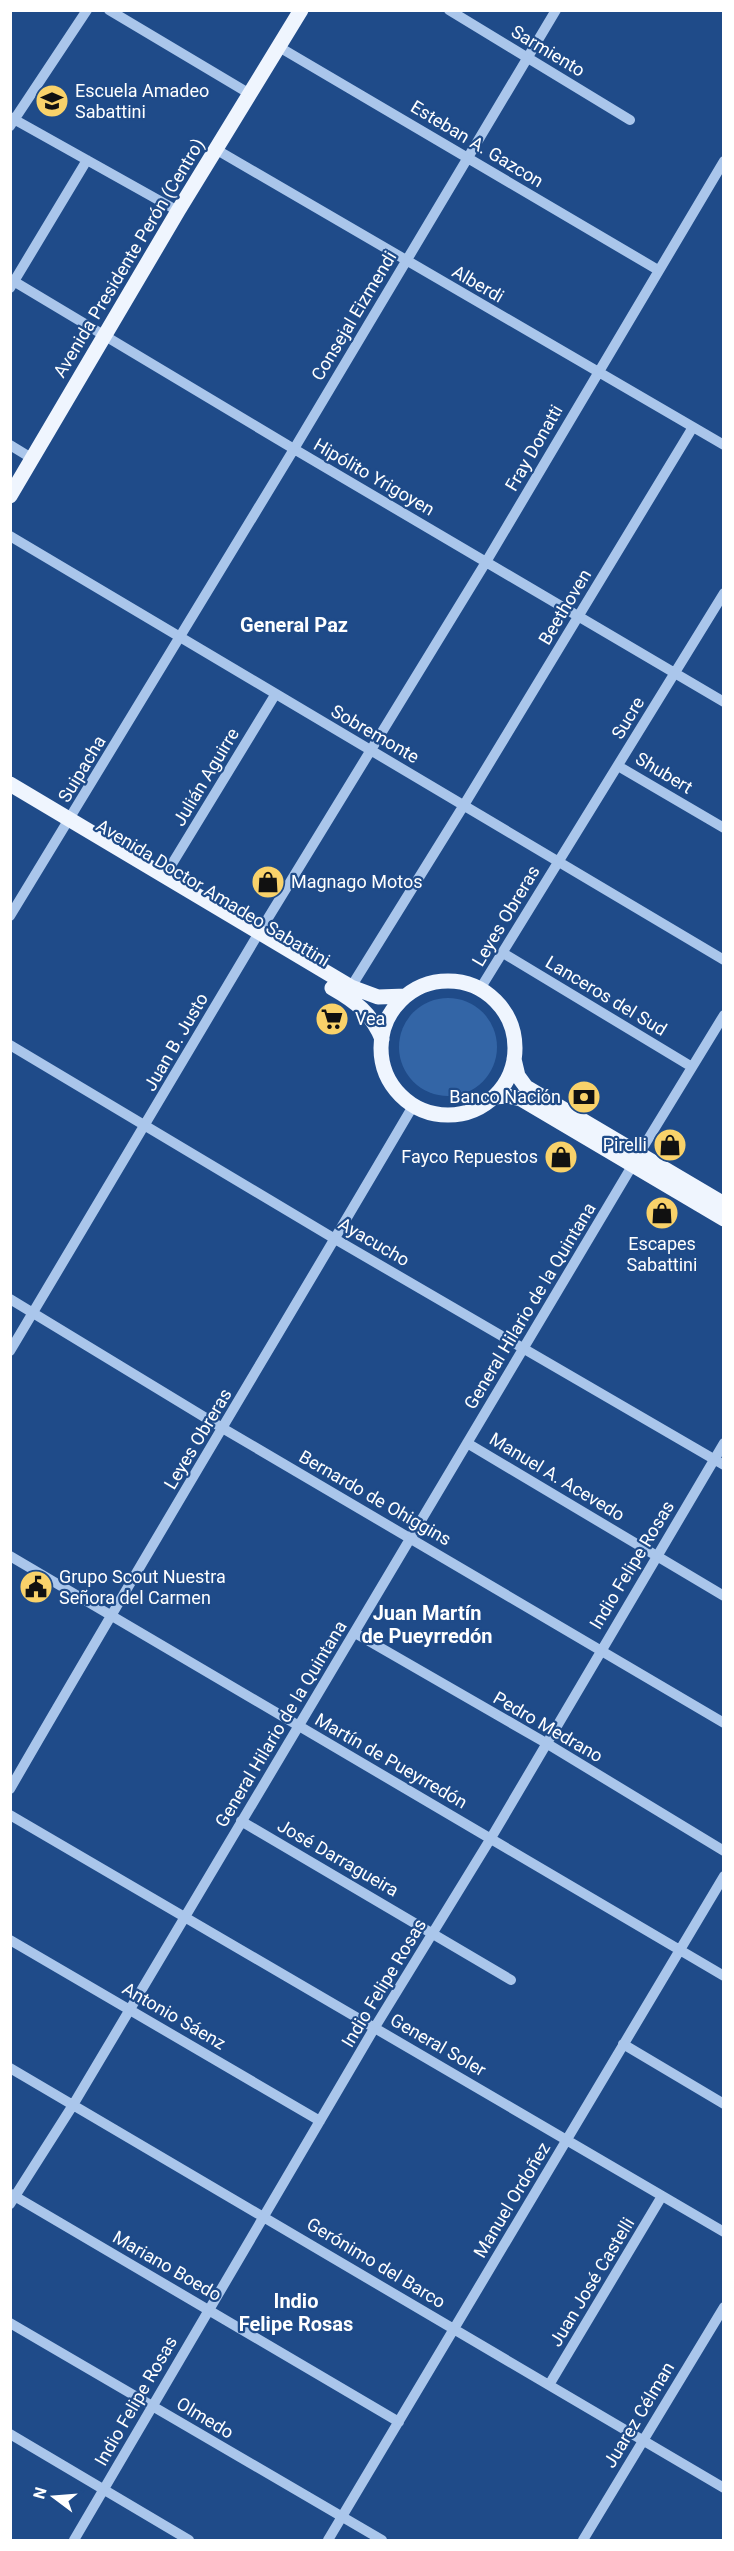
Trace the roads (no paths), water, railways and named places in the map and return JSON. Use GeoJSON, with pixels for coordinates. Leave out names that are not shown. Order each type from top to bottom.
{"type":"FeatureCollection","features":[{"type":"Feature","properties":{"kind":"main road","name":"Avenida Presidente Perón (Centro)"},"geometry":{"type":"LineString","coordinates":[[10,496],[178,211],[301,10]]}},
{"type":"Feature","properties":{"kind":"main road","name":"Avenida Doctor Amadeo Sabattini"},"geometry":{"type":"LineString","coordinates":[[10,784],[68,824],[256,937],[351,987],[378,997],[406,996]]}},
{"type":"Feature","properties":{"kind":"main road","name":"Avenida Doctor Amadeo Sabattini"},"geometry":{"type":"LineString","coordinates":[[10,795],[164,877],[256,937],[357,1004],[375,1024],[382,1039]]}},
{"type":"Feature","properties":{"kind":"main road"},"geometry":{"type":"LineString","coordinates":[[514,1059],[507,1080],[494,1097],[476,1110],[455,1115],[433,1114],[413,1106],[398,1094],[387,1077],[382,1058],[382,1039],[390,1016],[406,996],[423,986],[442,981],[462,983],[480,989],[496,1002],[508,1019],[514,1039],[514,1059],[518,1076],[526,1087],[723,1219]]}},
{"type":"Feature","properties":{"kind":"main road"},"geometry":{"type":"LineString","coordinates":[[494,1097],[508,1096],[521,1099],[723,1204]]}},
{"type":"Feature","properties":{"kind":"street"},"geometry":{"type":"LineString","coordinates":[[87,10],[12,121],[178,211]]}},
{"type":"Feature","properties":{"kind":"street"},"geometry":{"type":"LineString","coordinates":[[110,10],[250,94]]}},
{"type":"Feature","properties":{"kind":"street","name":"Sarmiento"},"geometry":{"type":"LineString","coordinates":[[449,10],[630,120]]}},
{"type":"Feature","properties":{"kind":"street","name":"Consejal Eizmendi"},"geometry":{"type":"LineString","coordinates":[[180,638],[556,10]]}},
{"type":"Feature","properties":{"kind":"street","name":"Esteban A. Gazcon"},"geometry":{"type":"LineString","coordinates":[[279,47],[657,270]]}},
{"type":"Feature","properties":{"kind":"street","name":"Alberdi"},"geometry":{"type":"LineString","coordinates":[[217,150],[723,445]]}},
{"type":"Feature","properties":{"kind":"street"},"geometry":{"type":"LineString","coordinates":[[12,282],[87,160]]}},
{"type":"Feature","properties":{"kind":"street","name":"Fray Donatti"},"geometry":{"type":"LineString","coordinates":[[371,750],[486,562],[657,270],[719,177],[723,161]]}},
{"type":"Feature","properties":{"kind":"street","name":"Hipólito Yrigoyen"},"geometry":{"type":"LineString","coordinates":[[12,282],[106,335],[294,449],[723,702]]}},
{"type":"Feature","properties":{"kind":"street","name":"Beethoven"},"geometry":{"type":"LineString","coordinates":[[351,987],[693,427]]}},
{"type":"Feature","properties":{"kind":"street"},"geometry":{"type":"LineString","coordinates":[[10,446],[33,459]]}},
{"type":"Feature","properties":{"kind":"street","name":"Sobremonte"},"geometry":{"type":"LineString","coordinates":[[10,536],[559,860],[723,960]]}},
{"type":"Feature","properties":{"kind":"street","name":"Sucre"},"geometry":{"type":"LineString","coordinates":[[559,860],[723,593]]}},
{"type":"Feature","properties":{"kind":"street","name":"Suipacha"},"geometry":{"type":"LineString","coordinates":[[10,916],[180,638]]}},
{"type":"Feature","properties":{"kind":"street","name":"Julián Aguirre"},"geometry":{"type":"LineString","coordinates":[[164,877],[275,694]]}},
{"type":"Feature","properties":{"kind":"street","name":"Juan B. Justo"},"geometry":{"type":"LineString","coordinates":[[10,1351],[147,1125],[256,937],[371,750]]}},
{"type":"Feature","properties":{"kind":"street","name":"Shubert"},"geometry":{"type":"LineString","coordinates":[[618,766],[723,828]]}},
{"type":"Feature","properties":{"kind":"street","name":"Leyes Obreras"},"geometry":{"type":"LineString","coordinates":[[480,989],[559,860]]}},
{"type":"Feature","properties":{"kind":"street","name":"Lanceros del Sud"},"geometry":{"type":"LineString","coordinates":[[503,953],[692,1067]]}},
{"type":"Feature","properties":{"kind":"street","name":"General Hilario de la Quintana"},"geometry":{"type":"LineString","coordinates":[[12,2198],[73,2105],[723,1015]]}},
{"type":"Feature","properties":{"kind":"street","name":"Ayacucho"},"geometry":{"type":"LineString","coordinates":[[10,1045],[335,1239],[719,1462]]}},
{"type":"Feature","properties":{"kind":"street","name":"Leyes Obreras"},"geometry":{"type":"LineString","coordinates":[[10,1790],[111,1614],[224,1429],[413,1106]]}},
{"type":"Feature","properties":{"kind":"street","name":"Bernardo de Ohiggins"},"geometry":{"type":"LineString","coordinates":[[10,1299],[224,1429],[723,1723]]}},
{"type":"Feature","properties":{"kind":"street","name":"Manuel A. Acevedo"},"geometry":{"type":"LineString","coordinates":[[467,1443],[723,1596]]}},
{"type":"Feature","properties":{"kind":"street","name":"Indio Felipe Rosas"},"geometry":{"type":"LineString","coordinates":[[74,2541],[375,2027],[657,1556],[719,1462],[723,1443]]}},
{"type":"Feature","properties":{"kind":"street","name":"Martín de Pueyrredón"},"geometry":{"type":"LineString","coordinates":[[10,1556],[723,1976]]}},
{"type":"Feature","properties":{"kind":"street","name":"Pedro Medrano"},"geometry":{"type":"LineString","coordinates":[[355,1633],[546,1743],[723,1851]]}},
{"type":"Feature","properties":{"kind":"street","name":"General Soler"},"geometry":{"type":"LineString","coordinates":[[10,1815],[723,2232]]}},
{"type":"Feature","properties":{"kind":"street","name":"José Darragueira"},"geometry":{"type":"LineString","coordinates":[[241,1821],[511,1980]]}},
{"type":"Feature","properties":{"kind":"street","name":"Manuel Ordoñez"},"geometry":{"type":"LineString","coordinates":[[328,2541],[723,1876]]}},
{"type":"Feature","properties":{"kind":"street","name":"Antonio Sáenz"},"geometry":{"type":"LineString","coordinates":[[10,1940],[320,2121]]}},
{"type":"Feature","properties":{"kind":"street"},"geometry":{"type":"LineString","coordinates":[[623,2044],[723,2104]]}},
{"type":"Feature","properties":{"kind":"street","name":"Gerónimo del Barco"},"geometry":{"type":"LineString","coordinates":[[10,2068],[265,2216],[723,2488]]}},
{"type":"Feature","properties":{"kind":"street","name":"Juan José Castelli"},"geometry":{"type":"LineString","coordinates":[[549,2385],[662,2196]]}},
{"type":"Feature","properties":{"kind":"street","name":"Mariano Boedo"},"geometry":{"type":"LineString","coordinates":[[12,2198],[399,2422]]}},
{"type":"Feature","properties":{"kind":"street","name":"Juarez Célman"},"geometry":{"type":"LineString","coordinates":[[584,2541],[723,2307]]}},
{"type":"Feature","properties":{"kind":"street","name":"Olmedo"},"geometry":{"type":"LineString","coordinates":[[10,2324],[382,2541]]}},
{"type":"Feature","properties":{"kind":"street"},"geometry":{"type":"LineString","coordinates":[[10,2433],[189,2541]]}},
{"type":"Feature","properties":{"kind":"place","name":"Escuela Amadeo Sabattini"},"geometry":{"type":"Point","coordinates":[52,101]}},
{"type":"Feature","properties":{"kind":"place","name":"Magnago Motos"},"geometry":{"type":"Point","coordinates":[268,882]}},
{"type":"Feature","properties":{"kind":"place","name":"Vea"},"geometry":{"type":"Point","coordinates":[332,1019]}},
{"type":"Feature","properties":{"kind":"place","name":"Banco Nación"},"geometry":{"type":"Point","coordinates":[584,1097]}},
{"type":"Feature","properties":{"kind":"place","name":"Pirelli"},"geometry":{"type":"Point","coordinates":[670,1145]}},
{"type":"Feature","properties":{"kind":"place","name":"Fayco Repuestos"},"geometry":{"type":"Point","coordinates":[561,1157]}},
{"type":"Feature","properties":{"kind":"place","name":"Escapes Sabattini"},"geometry":{"type":"Point","coordinates":[662,1213]}},
{"type":"Feature","properties":{"kind":"place","name":"Grupo Scout Nuestra Señora del Carmen"},"geometry":{"type":"Point","coordinates":[36,1587]}},
{"type":"Feature","properties":{"kind":"district","name":"General Paz"},"geometry":{"type":"Point","coordinates":[294,625]}},
{"type":"Feature","properties":{"kind":"district","name":"Juan Martín de Pueyrredón"},"geometry":{"type":"Point","coordinates":[427,1624]}},
{"type":"Feature","properties":{"kind":"district","name":"Indio Felipe Rosas"},"geometry":{"type":"Point","coordinates":[296,2312]}}]}
